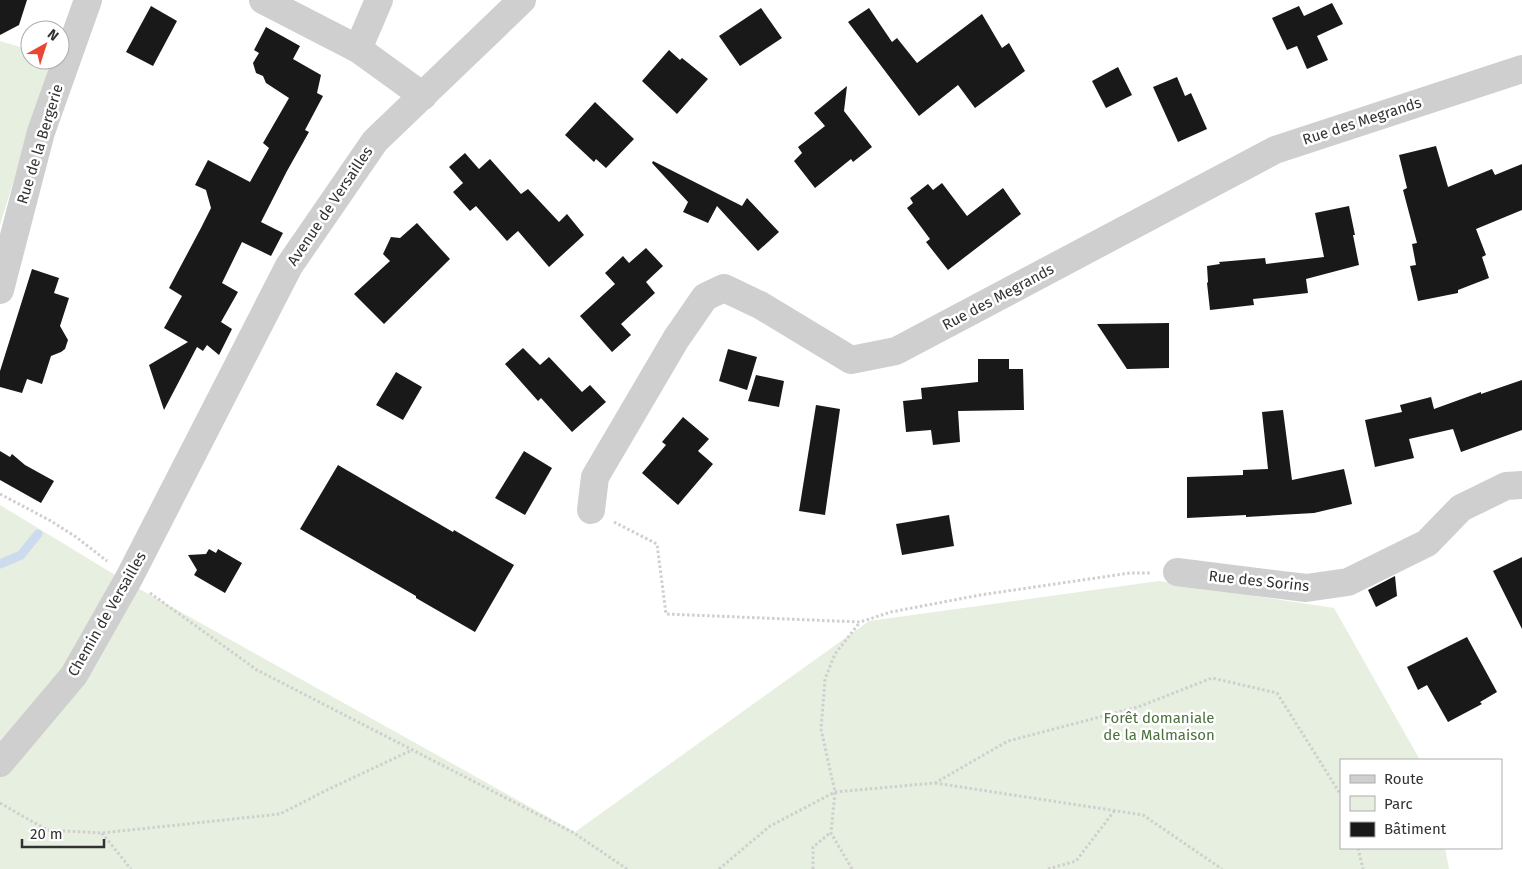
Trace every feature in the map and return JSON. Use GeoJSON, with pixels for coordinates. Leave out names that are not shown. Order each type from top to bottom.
{"type":"FeatureCollection","features":[{"type":"Feature","properties":{"kind":"street","name":"Rue de la Bergerie"},"geometry":{"type":"LineString","coordinates":[[0,290],[41,132],[88,0]]}},
{"type":"Feature","properties":{"kind":"street"},"geometry":{"type":"LineString","coordinates":[[263,0],[358,49],[423,96]]}},
{"type":"Feature","properties":{"kind":"street"},"geometry":{"type":"LineString","coordinates":[[358,49],[379,0]]}},
{"type":"Feature","properties":{"kind":"street","name":"Avenue de Versailles"},"geometry":{"type":"LineString","coordinates":[[194,452],[289,266],[375,141],[522,0]]}},
{"type":"Feature","properties":{"kind":"street","name":"Rue des Megrands"},"geometry":{"type":"LineString","coordinates":[[591,510],[595,476],[676,339],[705,297],[724,288],[760,305],[851,360],[896,351],[1275,150],[1522,70]]}},
{"type":"Feature","properties":{"kind":"street","name":"Chemin de Versailles"},"geometry":{"type":"LineString","coordinates":[[0,763],[74,675],[130,578],[194,452]]}},
{"type":"Feature","properties":{"kind":"street","name":"Rue des Sorins"},"geometry":{"type":"LineString","coordinates":[[1177,572],[1306,588],[1348,582],[1427,543],[1461,508],[1506,486],[1522,485]]}},
{"type":"Feature","properties":{"kind":"path"},"geometry":{"type":"LineString","coordinates":[[0,494],[51,520],[76,537],[257,670],[574,833],[627,869]]}},
{"type":"Feature","properties":{"kind":"path"},"geometry":{"type":"LineString","coordinates":[[591,510],[657,544],[666,614],[860,622],[891,612],[980,595],[1130,573],[1177,572]]}},
{"type":"Feature","properties":{"kind":"path"},"geometry":{"type":"LineString","coordinates":[[852,869],[831,833],[835,792],[821,729],[825,679],[835,654],[860,622]]}},
{"type":"Feature","properties":{"kind":"path"},"geometry":{"type":"LineString","coordinates":[[934,783],[1008,741],[1138,706],[1212,678],[1277,693],[1340,793]]}},
{"type":"Feature","properties":{"kind":"path"},"geometry":{"type":"LineString","coordinates":[[0,803],[47,830],[102,833],[280,814],[413,750]]}},
{"type":"Feature","properties":{"kind":"path"},"geometry":{"type":"LineString","coordinates":[[719,869],[770,826],[835,792],[934,783],[1143,815],[1222,869]]}},
{"type":"Feature","properties":{"kind":"path"},"geometry":{"type":"LineString","coordinates":[[1048,869],[1076,860],[1115,810]]}},
{"type":"Feature","properties":{"kind":"path"},"geometry":{"type":"LineString","coordinates":[[102,833],[131,869]]}},
{"type":"Feature","properties":{"kind":"path"},"geometry":{"type":"LineString","coordinates":[[813,869],[813,847],[831,833]]}},
{"type":"Feature","properties":{"kind":"path"},"geometry":{"type":"LineString","coordinates":[[1358,849],[1364,869]]}},
{"type":"Feature","properties":{"kind":"green space"},"geometry":{"type":"Polygon","coordinates":[[[0,41],[20,47],[20,70],[51,70],[22,154],[0,225],[0,41]]]}},
{"type":"Feature","properties":{"kind":"green space","name":"Forêt domaniale de la Malmaison"},"geometry":{"type":"Polygon","coordinates":[[[0,505],[125,581],[575,832],[869,621],[1159,581],[1334,608],[1419,759],[1340,759],[1340,849],[1445,849],[1449,869],[0,869],[0,505]]]}},
{"type":"Feature","properties":{"kind":"building"},"geometry":{"type":"Polygon","coordinates":[[[0,0],[27,0],[19,25],[0,35],[0,0]]]}},
{"type":"Feature","properties":{"kind":"building"},"geometry":{"type":"Polygon","coordinates":[[[1332,3],[1343,24],[1317,36],[1328,60],[1307,69],[1297,46],[1287,50],[1272,18],[1299,6],[1304,16],[1332,3]]]}},
{"type":"Feature","properties":{"kind":"building"},"geometry":{"type":"Polygon","coordinates":[[[151,6],[177,21],[153,66],[126,52],[151,6]]]}},
{"type":"Feature","properties":{"kind":"building"},"geometry":{"type":"Polygon","coordinates":[[[761,8],[782,38],[740,66],[719,36],[761,8]]]}},
{"type":"Feature","properties":{"kind":"building"},"geometry":{"type":"Polygon","coordinates":[[[869,8],[892,42],[897,38],[917,63],[982,14],[1002,48],[1009,43],[1025,71],[975,108],[958,85],[919,116],[848,22],[869,8]]]}},
{"type":"Feature","properties":{"kind":"building"},"geometry":{"type":"Polygon","coordinates":[[[266,27],[300,46],[293,59],[321,75],[317,93],[323,96],[305,130],[309,132],[261,222],[283,233],[271,256],[242,242],[222,283],[238,292],[221,322],[232,329],[219,355],[207,345],[203,351],[197,347],[164,410],[149,365],[188,342],[164,328],[182,296],[169,288],[211,208],[206,190],[195,185],[208,160],[250,182],[269,148],[263,143],[289,98],[266,83],[263,76],[256,73],[253,63],[259,53],[254,50],[266,27]]]}},
{"type":"Feature","properties":{"kind":"building"},"geometry":{"type":"Polygon","coordinates":[[[669,50],[708,79],[677,114],[642,81],[669,50]]]}},
{"type":"Feature","properties":{"kind":"building"},"geometry":{"type":"Polygon","coordinates":[[[1118,67],[1132,95],[1106,108],[1092,81],[1118,67]]]}},
{"type":"Feature","properties":{"kind":"building"},"geometry":{"type":"Polygon","coordinates":[[[1177,77],[1185,96],[1191,93],[1207,129],[1178,142],[1153,87],[1177,77]]]}},
{"type":"Feature","properties":{"kind":"building"},"geometry":{"type":"Polygon","coordinates":[[[847,86],[844,111],[872,147],[853,162],[851,159],[815,188],[794,161],[802,153],[798,147],[825,126],[814,113],[847,86]]]}},
{"type":"Feature","properties":{"kind":"building"},"geometry":{"type":"Polygon","coordinates":[[[595,102],[634,139],[606,168],[596,159],[594,162],[565,135],[595,102]]]}},
{"type":"Feature","properties":{"kind":"building"},"geometry":{"type":"Polygon","coordinates":[[[1436,146],[1448,187],[1492,169],[1495,175],[1522,164],[1522,210],[1476,229],[1486,255],[1482,257],[1489,278],[1458,290],[1458,293],[1418,301],[1410,266],[1416,265],[1412,244],[1417,243],[1403,190],[1407,188],[1399,155],[1436,146]]]}},
{"type":"Feature","properties":{"kind":"building"},"geometry":{"type":"Polygon","coordinates":[[[465,153],[479,169],[490,159],[521,194],[528,189],[559,222],[567,214],[584,235],[549,267],[518,231],[507,241],[476,206],[470,211],[453,192],[463,183],[449,167],[465,153]]]}},
{"type":"Feature","properties":{"kind":"building"},"geometry":{"type":"Polygon","coordinates":[[[653,161],[742,206],[747,198],[779,232],[758,251],[717,206],[708,223],[683,212],[688,202],[652,163],[653,161]]]}},
{"type":"Feature","properties":{"kind":"building"},"geometry":{"type":"Polygon","coordinates":[[[942,183],[967,216],[1003,188],[1021,214],[948,270],[926,242],[930,239],[907,208],[913,203],[910,198],[928,184],[933,190],[942,183]]]}},
{"type":"Feature","properties":{"kind":"building"},"geometry":{"type":"Polygon","coordinates":[[[1349,206],[1359,265],[1306,279],[1308,293],[1253,299],[1254,305],[1210,310],[1207,266],[1220,264],[1219,262],[1265,258],[1266,264],[1324,257],[1315,213],[1349,206]]]}},
{"type":"Feature","properties":{"kind":"building"},"geometry":{"type":"Polygon","coordinates":[[[417,223],[450,259],[384,324],[354,294],[390,261],[383,254],[391,237],[400,238],[417,223]]]}},
{"type":"Feature","properties":{"kind":"building"},"geometry":{"type":"Polygon","coordinates":[[[646,248],[663,266],[646,282],[655,293],[621,324],[631,335],[612,352],[580,316],[615,284],[605,273],[623,256],[629,263],[646,248]]]}},
{"type":"Feature","properties":{"kind":"building"},"geometry":{"type":"Polygon","coordinates":[[[32,269],[59,278],[54,293],[69,298],[60,326],[68,340],[65,349],[51,356],[42,384],[27,379],[22,393],[0,387],[0,371],[32,269]]]}},
{"type":"Feature","properties":{"kind":"building"},"geometry":{"type":"Polygon","coordinates":[[[1169,323],[1169,368],[1127,369],[1097,324],[1169,323]]]}},
{"type":"Feature","properties":{"kind":"building"},"geometry":{"type":"Polygon","coordinates":[[[523,348],[540,365],[549,357],[582,392],[590,385],[606,402],[572,432],[541,398],[538,401],[505,364],[523,348]]]}},
{"type":"Feature","properties":{"kind":"building"},"geometry":{"type":"Polygon","coordinates":[[[728,349],[757,357],[747,390],[719,381],[728,349]]]}},
{"type":"Feature","properties":{"kind":"building"},"geometry":{"type":"Polygon","coordinates":[[[978,359],[1009,359],[1009,369],[1023,369],[1024,410],[958,411],[960,442],[933,445],[931,430],[906,432],[903,401],[922,399],[921,388],[978,382],[978,359]]]}},
{"type":"Feature","properties":{"kind":"building"},"geometry":{"type":"Polygon","coordinates":[[[396,372],[422,387],[403,420],[376,405],[396,372]]]}},
{"type":"Feature","properties":{"kind":"building"},"geometry":{"type":"Polygon","coordinates":[[[756,375],[784,381],[779,407],[748,401],[756,375]]]}},
{"type":"Feature","properties":{"kind":"building"},"geometry":{"type":"Polygon","coordinates":[[[1522,380],[1522,430],[1461,452],[1453,429],[1409,439],[1414,458],[1375,467],[1365,420],[1402,412],[1400,405],[1431,397],[1434,409],[1522,380]]]}},
{"type":"Feature","properties":{"kind":"building"},"geometry":{"type":"Polygon","coordinates":[[[816,405],[840,409],[825,515],[799,511],[816,405]]]}},
{"type":"Feature","properties":{"kind":"building"},"geometry":{"type":"Polygon","coordinates":[[[1283,410],[1292,480],[1344,469],[1352,504],[1314,513],[1187,518],[1187,477],[1243,475],[1243,470],[1268,469],[1262,412],[1283,410]]]}},
{"type":"Feature","properties":{"kind":"building"},"geometry":{"type":"Polygon","coordinates":[[[683,417],[709,439],[698,451],[713,464],[678,505],[642,473],[666,445],[662,442],[683,417]]]}},
{"type":"Feature","properties":{"kind":"building"},"geometry":{"type":"Polygon","coordinates":[[[0,451],[10,457],[12,454],[25,465],[54,481],[41,503],[0,480],[0,451]]]}},
{"type":"Feature","properties":{"kind":"building"},"geometry":{"type":"Polygon","coordinates":[[[524,451],[552,468],[525,515],[495,498],[524,451]]]}},
{"type":"Feature","properties":{"kind":"building"},"geometry":{"type":"Polygon","coordinates":[[[338,465],[514,565],[475,632],[300,529],[338,465]]]}},
{"type":"Feature","properties":{"kind":"building"},"geometry":{"type":"Polygon","coordinates":[[[949,515],[954,546],[902,555],[896,524],[949,515]]]}},
{"type":"Feature","properties":{"kind":"building"},"geometry":{"type":"Polygon","coordinates":[[[209,549],[216,553],[218,549],[242,563],[225,593],[194,575],[197,570],[188,555],[206,554],[209,549]]]}},
{"type":"Feature","properties":{"kind":"building"},"geometry":{"type":"Polygon","coordinates":[[[1522,557],[1522,629],[1493,571],[1522,557]]]}},
{"type":"Feature","properties":{"kind":"building"},"geometry":{"type":"Polygon","coordinates":[[[1395,576],[1397,596],[1376,607],[1368,590],[1395,576]]]}},
{"type":"Feature","properties":{"kind":"building"},"geometry":{"type":"Polygon","coordinates":[[[1467,637],[1497,692],[1480,702],[1482,704],[1448,722],[1427,685],[1418,690],[1407,667],[1467,637]]]}},
{"type":"Feature","properties":{"kind":"waterway"},"geometry":{"type":"LineString","coordinates":[[0,564],[21,555],[38,534]]}}]}
